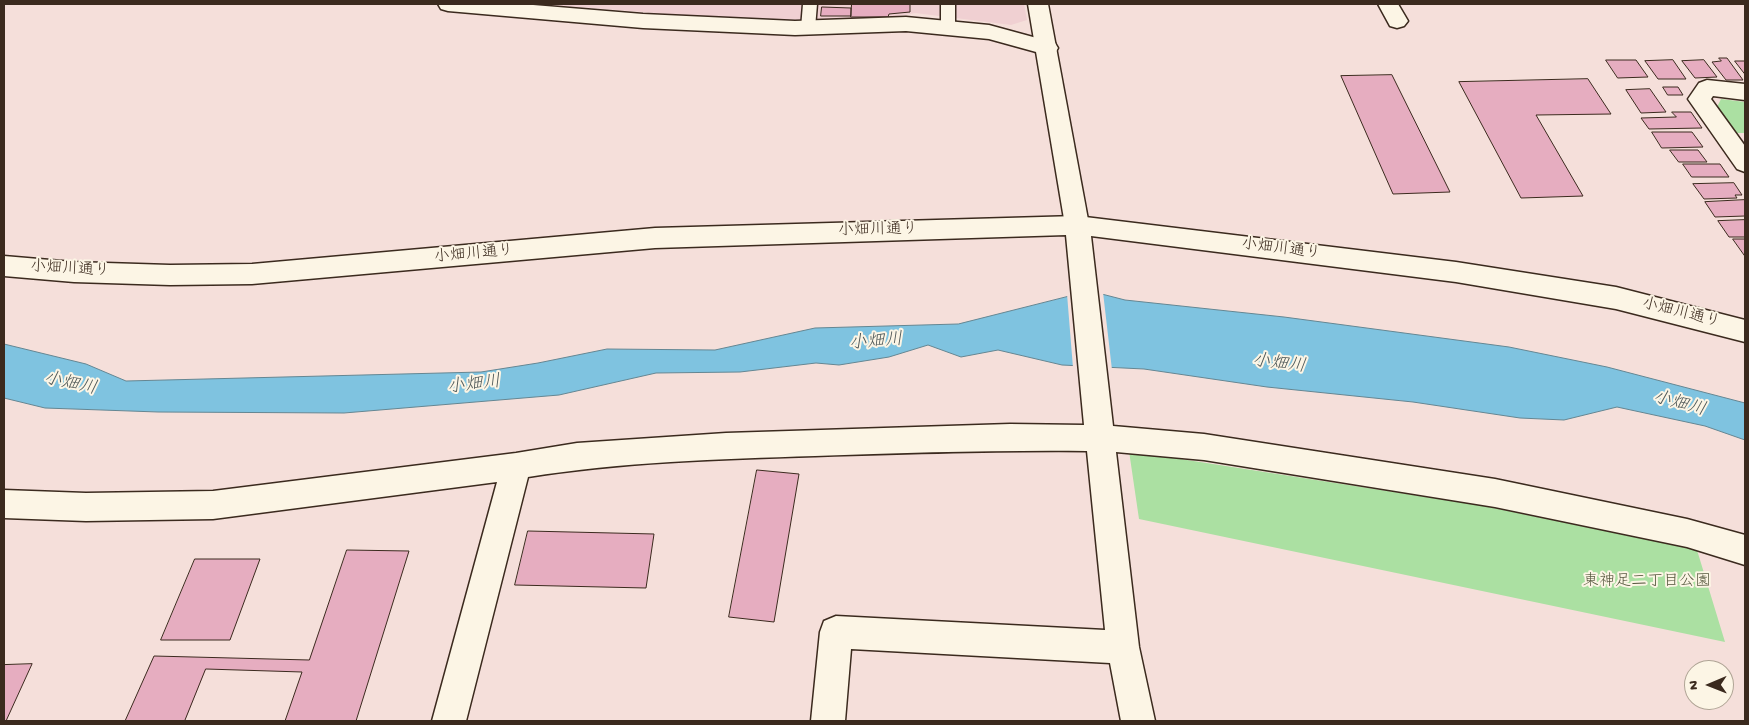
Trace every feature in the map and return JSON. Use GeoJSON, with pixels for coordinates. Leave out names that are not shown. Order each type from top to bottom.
{"type":"FeatureCollection","features":[{"type":"Feature","properties":{"kind":"street"},"geometry":{"type":"LineString","coordinates":[[448,4],[643,21],[808,28],[906,24],[989,32],[1047,48]]}},
{"type":"Feature","properties":{"kind":"street"},"geometry":{"type":"LineString","coordinates":[[1038,4],[1081,254],[1123,647],[1138,721]]}},
{"type":"Feature","properties":{"kind":"street"},"geometry":{"type":"LineString","coordinates":[[1745,92],[1707,88],[1699,99],[1745,164]]}},
{"type":"Feature","properties":{"kind":"street","name":"小畑川通り"},"geometry":{"type":"LineString","coordinates":[[4,266],[74,272],[170,276],[252,274],[655,238],[1077,226],[1456,272],[1616,298],[1745,331]]}},
{"type":"Feature","properties":{"kind":"street"},"geometry":{"type":"LineString","coordinates":[[4,504],[86,507],[213,505],[516,466],[576,456],[726,446],[1010,436],[1100,430],[1495,493],[1687,533],[1745,550]]}},
{"type":"Feature","properties":{"kind":"street"},"geometry":{"type":"LineString","coordinates":[[449,721],[516,466]]}},
{"type":"Feature","properties":{"kind":"street"},"geometry":{"type":"LineString","coordinates":[[828,721],[836,632],[1123,647]]}},
{"type":"Feature","properties":{"kind":"lane"},"geometry":{"type":"LineString","coordinates":[[808,28],[810,4]]}},
{"type":"Feature","properties":{"kind":"lane"},"geometry":{"type":"LineString","coordinates":[[948,4],[948,28]]}},
{"type":"Feature","properties":{"kind":"shaded area"},"geometry":{"type":"Polygon","coordinates":[[[538,4],[1024,4],[1027,20],[1011,25],[915,13],[883,19],[790,23],[538,4]]]}},
{"type":"Feature","properties":{"kind":"green space"},"geometry":{"type":"Polygon","coordinates":[[[1721,99],[1745,102],[1745,133],[1732,133],[1716,109],[1721,99]]]}},
{"type":"Feature","properties":{"kind":"green space","name":"東神足二丁目公園"},"geometry":{"type":"Polygon","coordinates":[[[1129,451],[1484,506],[1697,550],[1725,642],[1139,519],[1129,451]]]}},
{"type":"Feature","properties":{"kind":"water","name":"小畑川"},"geometry":{"type":"Polygon","coordinates":[[[1090,291],[1125,300],[1284,317],[1509,347],[1607,367],[1745,403],[1745,440],[1705,426],[1617,407],[1564,420],[1520,418],[1413,402],[1267,387],[1144,369],[1062,365],[998,350],[961,357],[928,345],[889,357],[839,365],[816,363],[740,372],[656,373],[559,395],[344,413],[158,412],[45,408],[4,398],[4,344],[86,364],[126,381],[481,372],[607,349],[715,350],[815,328],[958,324],[1090,291]]]}},
{"type":"Feature","properties":{"kind":"pier"},"geometry":{"type":"Polygon","coordinates":[[[1089,288],[1102,369],[1073,368],[1067,294],[1089,288]]]}},
{"type":"Feature","properties":{"kind":"pier"},"geometry":{"type":"Polygon","coordinates":[[[1094,289],[1103,292],[1112,370],[1103,369],[1094,289]]]}},
{"type":"Feature","properties":{"kind":"building"},"geometry":{"type":"Polygon","coordinates":[[[852,4],[910,4],[910,12],[889,14],[888,17],[851,17],[852,4]]]}},
{"type":"Feature","properties":{"kind":"building"},"geometry":{"type":"Polygon","coordinates":[[[822,7],[851,8],[851,16],[821,16],[822,7]]]}},
{"type":"Feature","properties":{"kind":"building"},"geometry":{"type":"Polygon","coordinates":[[[1719,58],[1727,58],[1743,80],[1726,80],[1712,62],[1721,61],[1719,58]]]}},
{"type":"Feature","properties":{"kind":"building"},"geometry":{"type":"Polygon","coordinates":[[[1606,60],[1636,60],[1648,77],[1618,78],[1606,60]]]}},
{"type":"Feature","properties":{"kind":"building"},"geometry":{"type":"Polygon","coordinates":[[[1673,60],[1686,79],[1658,79],[1645,61],[1673,60]]]}},
{"type":"Feature","properties":{"kind":"building"},"geometry":{"type":"Polygon","coordinates":[[[1704,60],[1717,77],[1695,78],[1682,61],[1704,60]]]}},
{"type":"Feature","properties":{"kind":"building"},"geometry":{"type":"Polygon","coordinates":[[[1735,61],[1745,61],[1745,74],[1735,61]]]}},
{"type":"Feature","properties":{"kind":"building"},"geometry":{"type":"Polygon","coordinates":[[[1392,75],[1450,192],[1393,194],[1341,76],[1392,75]]]}},
{"type":"Feature","properties":{"kind":"building"},"geometry":{"type":"Polygon","coordinates":[[[1588,79],[1611,114],[1536,115],[1583,196],[1521,198],[1459,82],[1588,79]]]}},
{"type":"Feature","properties":{"kind":"building"},"geometry":{"type":"Polygon","coordinates":[[[1663,87],[1678,87],[1683,95],[1668,95],[1663,87]]]}},
{"type":"Feature","properties":{"kind":"building"},"geometry":{"type":"Polygon","coordinates":[[[1650,89],[1666,112],[1641,113],[1626,90],[1650,89]]]}},
{"type":"Feature","properties":{"kind":"building"},"geometry":{"type":"Polygon","coordinates":[[[1672,112],[1691,112],[1702,128],[1649,129],[1641,118],[1676,117],[1672,112]]]}},
{"type":"Feature","properties":{"kind":"building"},"geometry":{"type":"Polygon","coordinates":[[[1652,132],[1692,132],[1703,147],[1662,148],[1652,132]]]}},
{"type":"Feature","properties":{"kind":"building"},"geometry":{"type":"Polygon","coordinates":[[[1670,150],[1698,150],[1707,162],[1679,162],[1670,150]]]}},
{"type":"Feature","properties":{"kind":"building"},"geometry":{"type":"Polygon","coordinates":[[[1683,164],[1720,164],[1729,177],[1692,177],[1683,164]]]}},
{"type":"Feature","properties":{"kind":"building"},"geometry":{"type":"Polygon","coordinates":[[[1734,183],[1742,195],[1735,195],[1737,198],[1704,199],[1693,184],[1734,183]]]}},
{"type":"Feature","properties":{"kind":"building"},"geometry":{"type":"Polygon","coordinates":[[[1745,200],[1745,216],[1715,217],[1705,202],[1745,200]]]}},
{"type":"Feature","properties":{"kind":"building"},"geometry":{"type":"Polygon","coordinates":[[[1745,220],[1745,237],[1729,237],[1718,221],[1745,220]]]}},
{"type":"Feature","properties":{"kind":"building"},"geometry":{"type":"Polygon","coordinates":[[[1733,239],[1745,239],[1745,256],[1733,239]]]}},
{"type":"Feature","properties":{"kind":"building"},"geometry":{"type":"Polygon","coordinates":[[[757,470],[799,474],[774,622],[729,617],[757,470]]]}},
{"type":"Feature","properties":{"kind":"building"},"geometry":{"type":"Polygon","coordinates":[[[528,531],[654,534],[646,588],[515,585],[528,531]]]}},
{"type":"Feature","properties":{"kind":"building"},"geometry":{"type":"Polygon","coordinates":[[[347,550],[409,551],[356,721],[125,721],[154,656],[309,660],[347,550]]]}},
{"type":"Feature","properties":{"kind":"building"},"geometry":{"type":"Polygon","coordinates":[[[195,559],[260,559],[230,640],[161,640],[195,559]]]}},
{"type":"Feature","properties":{"kind":"building"},"geometry":{"type":"Polygon","coordinates":[[[32,664],[6,721],[4,721],[4,665],[32,664]]]}},
{"type":"Feature","properties":{"kind":"building"},"geometry":{"type":"Polygon","coordinates":[[[206,669],[302,672],[285,721],[185,721],[206,669]]]}}]}
